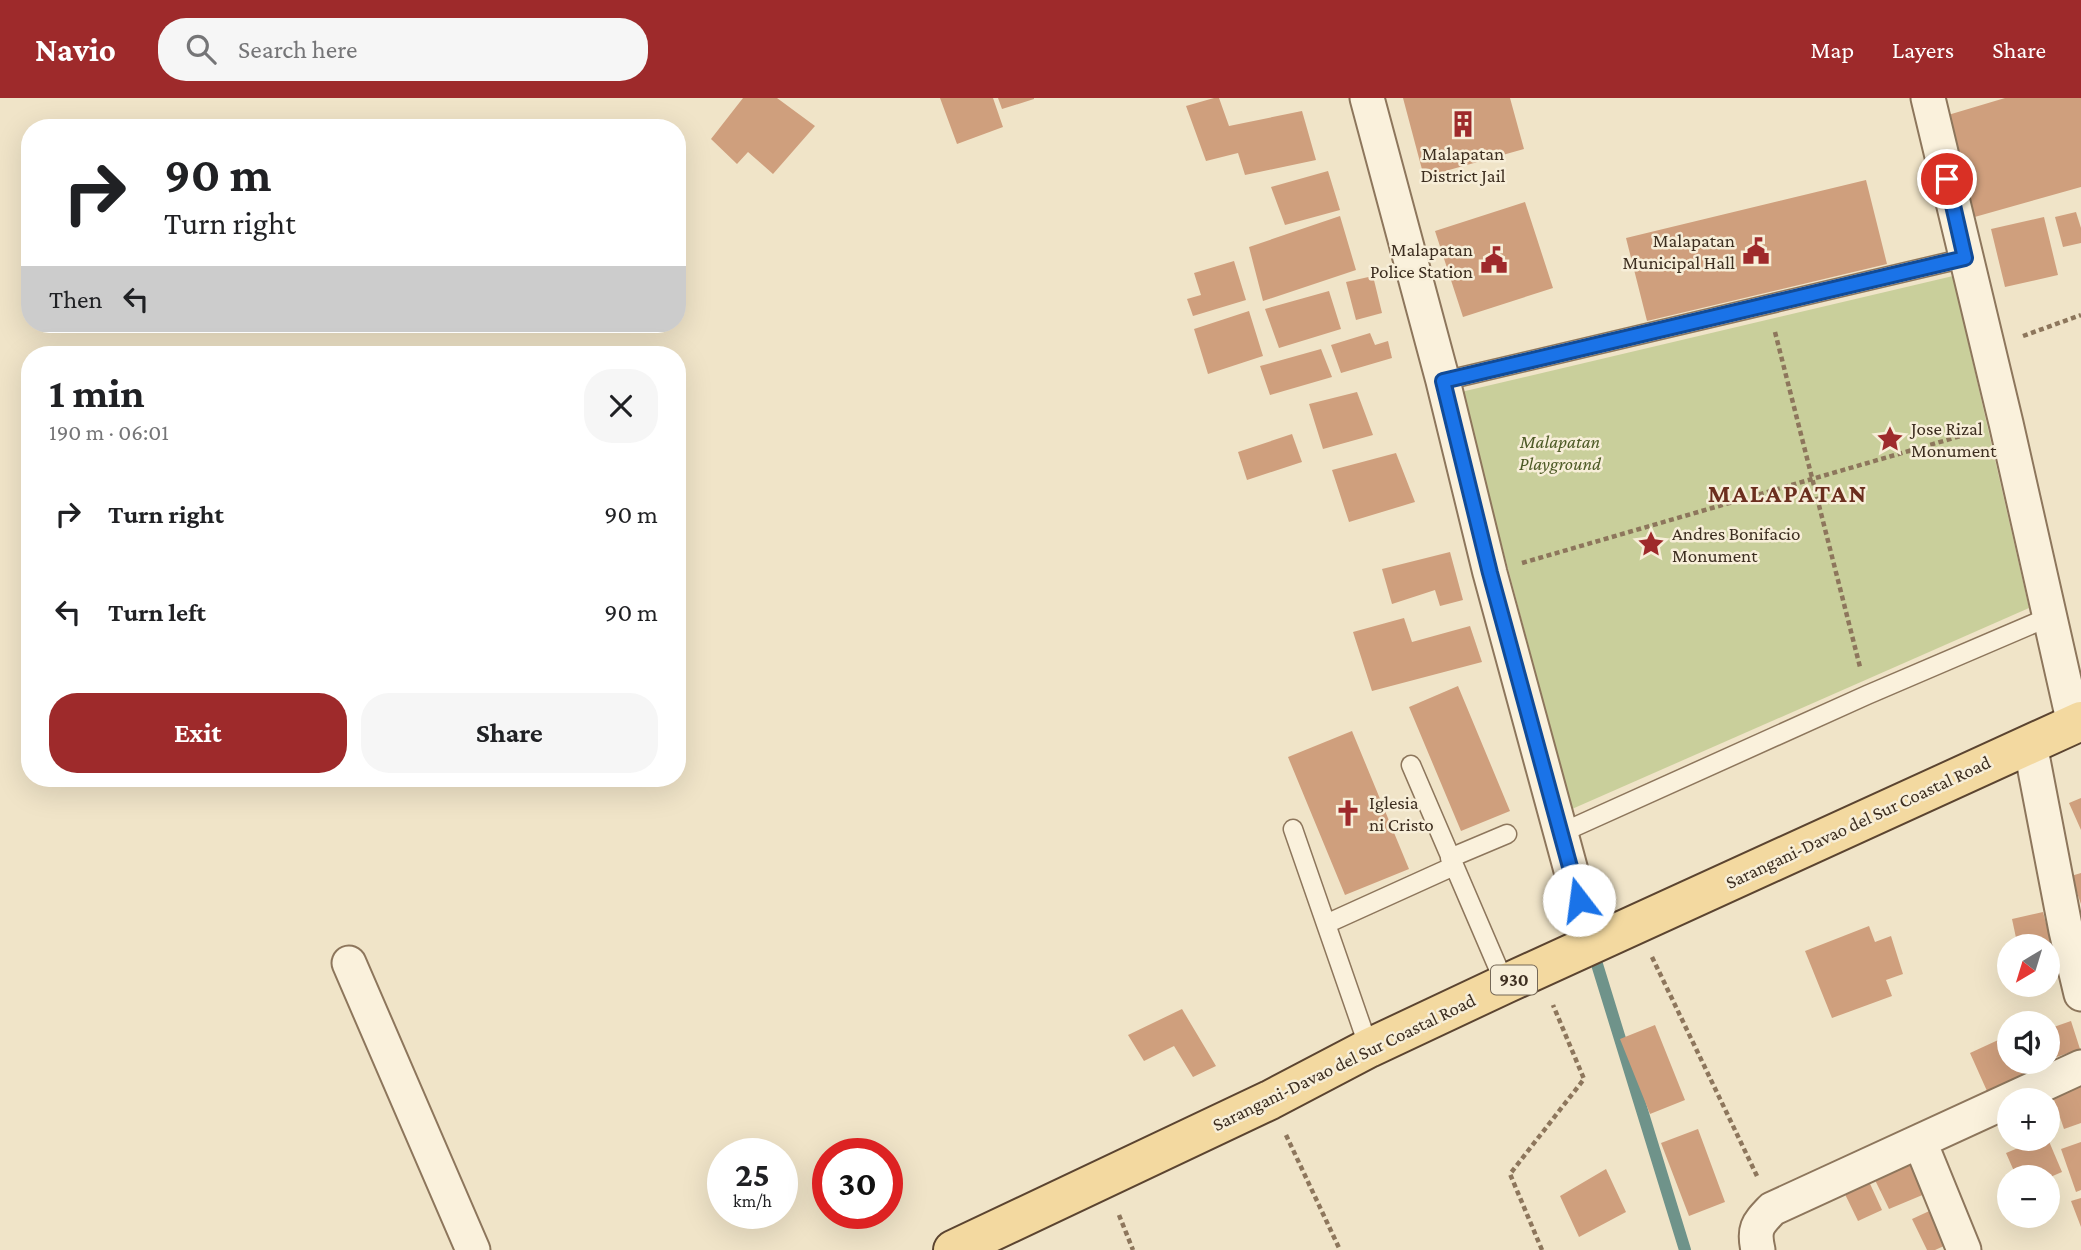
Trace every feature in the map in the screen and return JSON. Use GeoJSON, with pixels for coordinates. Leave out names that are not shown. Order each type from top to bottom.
{"type":"FeatureCollection","features":[{"type":"Feature","properties":{"kind":"main road","name":"Sarangani-Davao del Sur Coastal Road"},"geometry":{"type":"LineString","coordinates":[[953,1250],[1591,944],[2077,723]]}},
{"type":"Feature","properties":{"kind":"street"},"geometry":{"type":"LineString","coordinates":[[1367,98],[1443,381],[1490,573],[1591,944]]}},
{"type":"Feature","properties":{"kind":"street"},"geometry":{"type":"LineString","coordinates":[[1928,98],[2049,617],[2077,723]]}},
{"type":"Feature","properties":{"kind":"street"},"geometry":{"type":"LineString","coordinates":[[2030,744],[2066,932],[2081,994]]}},
{"type":"Feature","properties":{"kind":"street"},"geometry":{"type":"LineString","coordinates":[[349,963],[473,1250]]}},
{"type":"Feature","properties":{"kind":"street"},"geometry":{"type":"LineString","coordinates":[[1758,1250],[1755,1231],[1758,1224],[1773,1209],[2081,1067]]}},
{"type":"Feature","properties":{"kind":"street"},"geometry":{"type":"LineString","coordinates":[[1920,1142],[1964,1250]]}},
{"type":"Feature","properties":{"kind":"lane"},"geometry":{"type":"LineString","coordinates":[[1443,381],[1965,258]]}},
{"type":"Feature","properties":{"kind":"lane"},"geometry":{"type":"LineString","coordinates":[[1561,833],[1867,695],[2049,617]]}},
{"type":"Feature","properties":{"kind":"lane"},"geometry":{"type":"LineString","coordinates":[[1411,765],[1452,862],[1521,977]]}},
{"type":"Feature","properties":{"kind":"lane"},"geometry":{"type":"LineString","coordinates":[[1293,829],[1370,1048]]}},
{"type":"Feature","properties":{"kind":"lane"},"geometry":{"type":"LineString","coordinates":[[1326,924],[1507,834]]}},
{"type":"Feature","properties":{"kind":"path"},"geometry":{"type":"LineString","coordinates":[[1768,304],[1867,695]]}},
{"type":"Feature","properties":{"kind":"path"},"geometry":{"type":"LineString","coordinates":[[1988,349],[2081,315]]}},
{"type":"Feature","properties":{"kind":"path"},"geometry":{"type":"LineString","coordinates":[[1490,573],[2006,424]]}},
{"type":"Feature","properties":{"kind":"path"},"geometry":{"type":"LineString","coordinates":[[1636,924],[1773,1209]]}},
{"type":"Feature","properties":{"kind":"path"},"geometry":{"type":"LineString","coordinates":[[1521,977],[1584,1079],[1510,1174],[1542,1250]]}},
{"type":"Feature","properties":{"kind":"path"},"geometry":{"type":"LineString","coordinates":[[1270,1100],[1340,1250]]}},
{"type":"Feature","properties":{"kind":"green space","name":"Malapatan Playground"},"geometry":{"type":"Polygon","coordinates":[[[1953,276],[2029,608],[1572,809],[1461,392],[1953,276]]]}},
{"type":"Feature","properties":{"kind":"building"},"geometry":{"type":"Polygon","coordinates":[[[743,98],[777,98],[815,126],[773,174],[748,152],[737,164],[711,139],[743,98]]]}},
{"type":"Feature","properties":{"kind":"building"},"geometry":{"type":"Polygon","coordinates":[[[940,98],[993,98],[1003,127],[957,144],[940,98]]]}},
{"type":"Feature","properties":{"kind":"building"},"geometry":{"type":"Polygon","coordinates":[[[998,98],[1034,98],[1034,99],[1002,109],[998,98]]]}},
{"type":"Feature","properties":{"kind":"building"},"geometry":{"type":"Polygon","coordinates":[[[1219,98],[1229,126],[1302,111],[1316,160],[1245,175],[1238,153],[1206,161],[1186,106],[1219,98]]]}},
{"type":"Feature","properties":{"kind":"building","name":"Malapatan District Jail"},"geometry":{"type":"Polygon","coordinates":[[[1403,98],[1510,98],[1524,149],[1424,177],[1403,98]]]}},
{"type":"Feature","properties":{"kind":"building"},"geometry":{"type":"Polygon","coordinates":[[[2005,98],[2081,98],[2081,187],[1964,220],[1938,118],[2005,98]]]}},
{"type":"Feature","properties":{"kind":"building"},"geometry":{"type":"Polygon","coordinates":[[[1328,171],[1340,210],[1285,225],[1271,187],[1328,171]]]}},
{"type":"Feature","properties":{"kind":"building","name":"Malapatan Municipal Hall"},"geometry":{"type":"Polygon","coordinates":[[[1866,180],[1887,264],[1647,321],[1626,238],[1866,180]]]}},
{"type":"Feature","properties":{"kind":"building","name":"Malapatan Police Station"},"geometry":{"type":"Polygon","coordinates":[[[1525,202],[1553,288],[1463,317],[1435,231],[1525,202]]]}},
{"type":"Feature","properties":{"kind":"building"},"geometry":{"type":"Polygon","coordinates":[[[2076,212],[2081,228],[2081,243],[2063,247],[2055,217],[2076,212]]]}},
{"type":"Feature","properties":{"kind":"building"},"geometry":{"type":"Polygon","coordinates":[[[1340,216],[1356,270],[1263,301],[1249,247],[1340,216]]]}},
{"type":"Feature","properties":{"kind":"building"},"geometry":{"type":"Polygon","coordinates":[[[2044,217],[2058,275],[2005,287],[1991,229],[2044,217]]]}},
{"type":"Feature","properties":{"kind":"building"},"geometry":{"type":"Polygon","coordinates":[[[1234,261],[1246,300],[1193,316],[1187,299],[1201,295],[1194,273],[1234,261]]]}},
{"type":"Feature","properties":{"kind":"building"},"geometry":{"type":"Polygon","coordinates":[[[1373,276],[1382,313],[1356,320],[1346,282],[1373,276]]]}},
{"type":"Feature","properties":{"kind":"building"},"geometry":{"type":"Polygon","coordinates":[[[1329,291],[1341,329],[1279,348],[1265,309],[1329,291]]]}},
{"type":"Feature","properties":{"kind":"building"},"geometry":{"type":"Polygon","coordinates":[[[1249,311],[1263,356],[1208,374],[1194,329],[1249,311]]]}},
{"type":"Feature","properties":{"kind":"building"},"geometry":{"type":"Polygon","coordinates":[[[1370,333],[1375,345],[1388,341],[1392,358],[1341,373],[1331,345],[1370,333]]]}},
{"type":"Feature","properties":{"kind":"building"},"geometry":{"type":"Polygon","coordinates":[[[1321,349],[1332,377],[1270,395],[1260,366],[1321,349]]]}},
{"type":"Feature","properties":{"kind":"building"},"geometry":{"type":"Polygon","coordinates":[[[1357,392],[1373,435],[1323,449],[1309,404],[1357,392]]]}},
{"type":"Feature","properties":{"kind":"building"},"geometry":{"type":"Polygon","coordinates":[[[1292,434],[1302,462],[1247,480],[1238,452],[1292,434]]]}},
{"type":"Feature","properties":{"kind":"building"},"geometry":{"type":"Polygon","coordinates":[[[1396,453],[1415,502],[1349,522],[1332,470],[1396,453]]]}},
{"type":"Feature","properties":{"kind":"building"},"geometry":{"type":"Polygon","coordinates":[[[1450,552],[1463,600],[1440,606],[1435,590],[1392,604],[1382,569],[1450,552]]]}},
{"type":"Feature","properties":{"kind":"building"},"geometry":{"type":"Polygon","coordinates":[[[1404,618],[1412,642],[1470,626],[1482,662],[1372,691],[1353,632],[1404,618]]]}},
{"type":"Feature","properties":{"kind":"building"},"geometry":{"type":"Polygon","coordinates":[[[1458,686],[1510,811],[1461,831],[1409,707],[1458,686]]]}},
{"type":"Feature","properties":{"kind":"building","name":"Iglesia ni Cristo"},"geometry":{"type":"Polygon","coordinates":[[[1352,731],[1409,869],[1345,895],[1288,757],[1352,731]]]}},
{"type":"Feature","properties":{"kind":"building"},"geometry":{"type":"Polygon","coordinates":[[[2081,798],[2081,830],[2069,803],[2081,798]]]}},
{"type":"Feature","properties":{"kind":"building"},"geometry":{"type":"Polygon","coordinates":[[[2081,873],[2081,904],[2071,876],[2081,873]]]}},
{"type":"Feature","properties":{"kind":"building"},"geometry":{"type":"Polygon","coordinates":[[[2043,912],[2049,934],[2015,934],[2012,919],[2043,912]]]}},
{"type":"Feature","properties":{"kind":"building"},"geometry":{"type":"Polygon","coordinates":[[[1869,926],[1875,942],[1891,936],[1903,974],[1886,980],[1892,996],[1832,1018],[1805,951],[1869,926]]]}},
{"type":"Feature","properties":{"kind":"building"},"geometry":{"type":"Polygon","coordinates":[[[1182,1009],[1216,1066],[1193,1077],[1174,1046],[1144,1061],[1128,1035],[1182,1009]]]}},
{"type":"Feature","properties":{"kind":"building"},"geometry":{"type":"Polygon","coordinates":[[[2071,1021],[2080,1049],[2060,1056],[2060,1025],[2071,1021]]]}},
{"type":"Feature","properties":{"kind":"building"},"geometry":{"type":"Polygon","coordinates":[[[1655,1025],[1685,1100],[1650,1114],[1620,1039],[1655,1025]]]}},
{"type":"Feature","properties":{"kind":"building"},"geometry":{"type":"Polygon","coordinates":[[[1997,1041],[1997,1074],[2025,1074],[1987,1091],[1970,1053],[1997,1041]]]}},
{"type":"Feature","properties":{"kind":"building"},"geometry":{"type":"Polygon","coordinates":[[[2081,1080],[2081,1123],[2064,1129],[2060,1117],[2059,1088],[2081,1080]]]}},
{"type":"Feature","properties":{"kind":"building"},"geometry":{"type":"Polygon","coordinates":[[[1698,1129],[1725,1202],[1689,1216],[1661,1143],[1698,1129]]]}},
{"type":"Feature","properties":{"kind":"building"},"geometry":{"type":"Polygon","coordinates":[[[2081,1142],[2081,1190],[2076,1192],[2061,1149],[2081,1142]]]}},
{"type":"Feature","properties":{"kind":"building"},"geometry":{"type":"Polygon","coordinates":[[[1913,1151],[1932,1191],[1889,1209],[1875,1180],[1893,1172],[1888,1162],[1913,1151]]]}},
{"type":"Feature","properties":{"kind":"building"},"geometry":{"type":"Polygon","coordinates":[[[2053,1151],[2059,1165],[2011,1165],[2006,1153],[2053,1151]]]}},
{"type":"Feature","properties":{"kind":"building"},"geometry":{"type":"Polygon","coordinates":[[[1606,1169],[1626,1212],[1579,1237],[1560,1196],[1606,1169]]]}},
{"type":"Feature","properties":{"kind":"building"},"geometry":{"type":"Polygon","coordinates":[[[1866,1175],[1882,1210],[1858,1221],[1841,1186],[1866,1175]]]}},
{"type":"Feature","properties":{"kind":"building"},"geometry":{"type":"Polygon","coordinates":[[[2081,1198],[2081,1227],[2071,1201],[2081,1198]]]}},
{"type":"Feature","properties":{"kind":"building"},"geometry":{"type":"Polygon","coordinates":[[[1938,1207],[1953,1242],[1935,1250],[1927,1250],[1912,1219],[1938,1207]]]}},
{"type":"Feature","properties":{"kind":"waterway"},"geometry":{"type":"LineString","coordinates":[[1592,948],[1685,1250]]}},
{"type":"Feature","properties":{"kind":"place","name":"Malapatan District Jail"},"geometry":{"type":"Point","coordinates":[1463,124]}},
{"type":"Feature","properties":{"kind":"place","name":"Malapatan Municipal Hall"},"geometry":{"type":"Point","coordinates":[1756,251]}},
{"type":"Feature","properties":{"kind":"place","name":"Malapatan Police Station"},"geometry":{"type":"Point","coordinates":[1494,260]}},
{"type":"Feature","properties":{"kind":"place","name":"Jose Rizal Monument"},"geometry":{"type":"Point","coordinates":[1890,439]}},
{"type":"Feature","properties":{"kind":"place","name":"Andres Bonifacio Monument"},"geometry":{"type":"Point","coordinates":[1651,544]}},
{"type":"Feature","properties":{"kind":"place","name":"Iglesia ni Cristo"},"geometry":{"type":"Point","coordinates":[1348,813]}},
{"type":"Feature","properties":{"kind":"district","name":"MALAPATAN"},"geometry":{"type":"Point","coordinates":[1788,493]}},
{"type":"Feature","properties":{"kind":"route"},"geometry":{"type":"LineString","coordinates":[[1579,900],[1490,573],[1443,381],[1965,258],[1947,179]]}}]}
